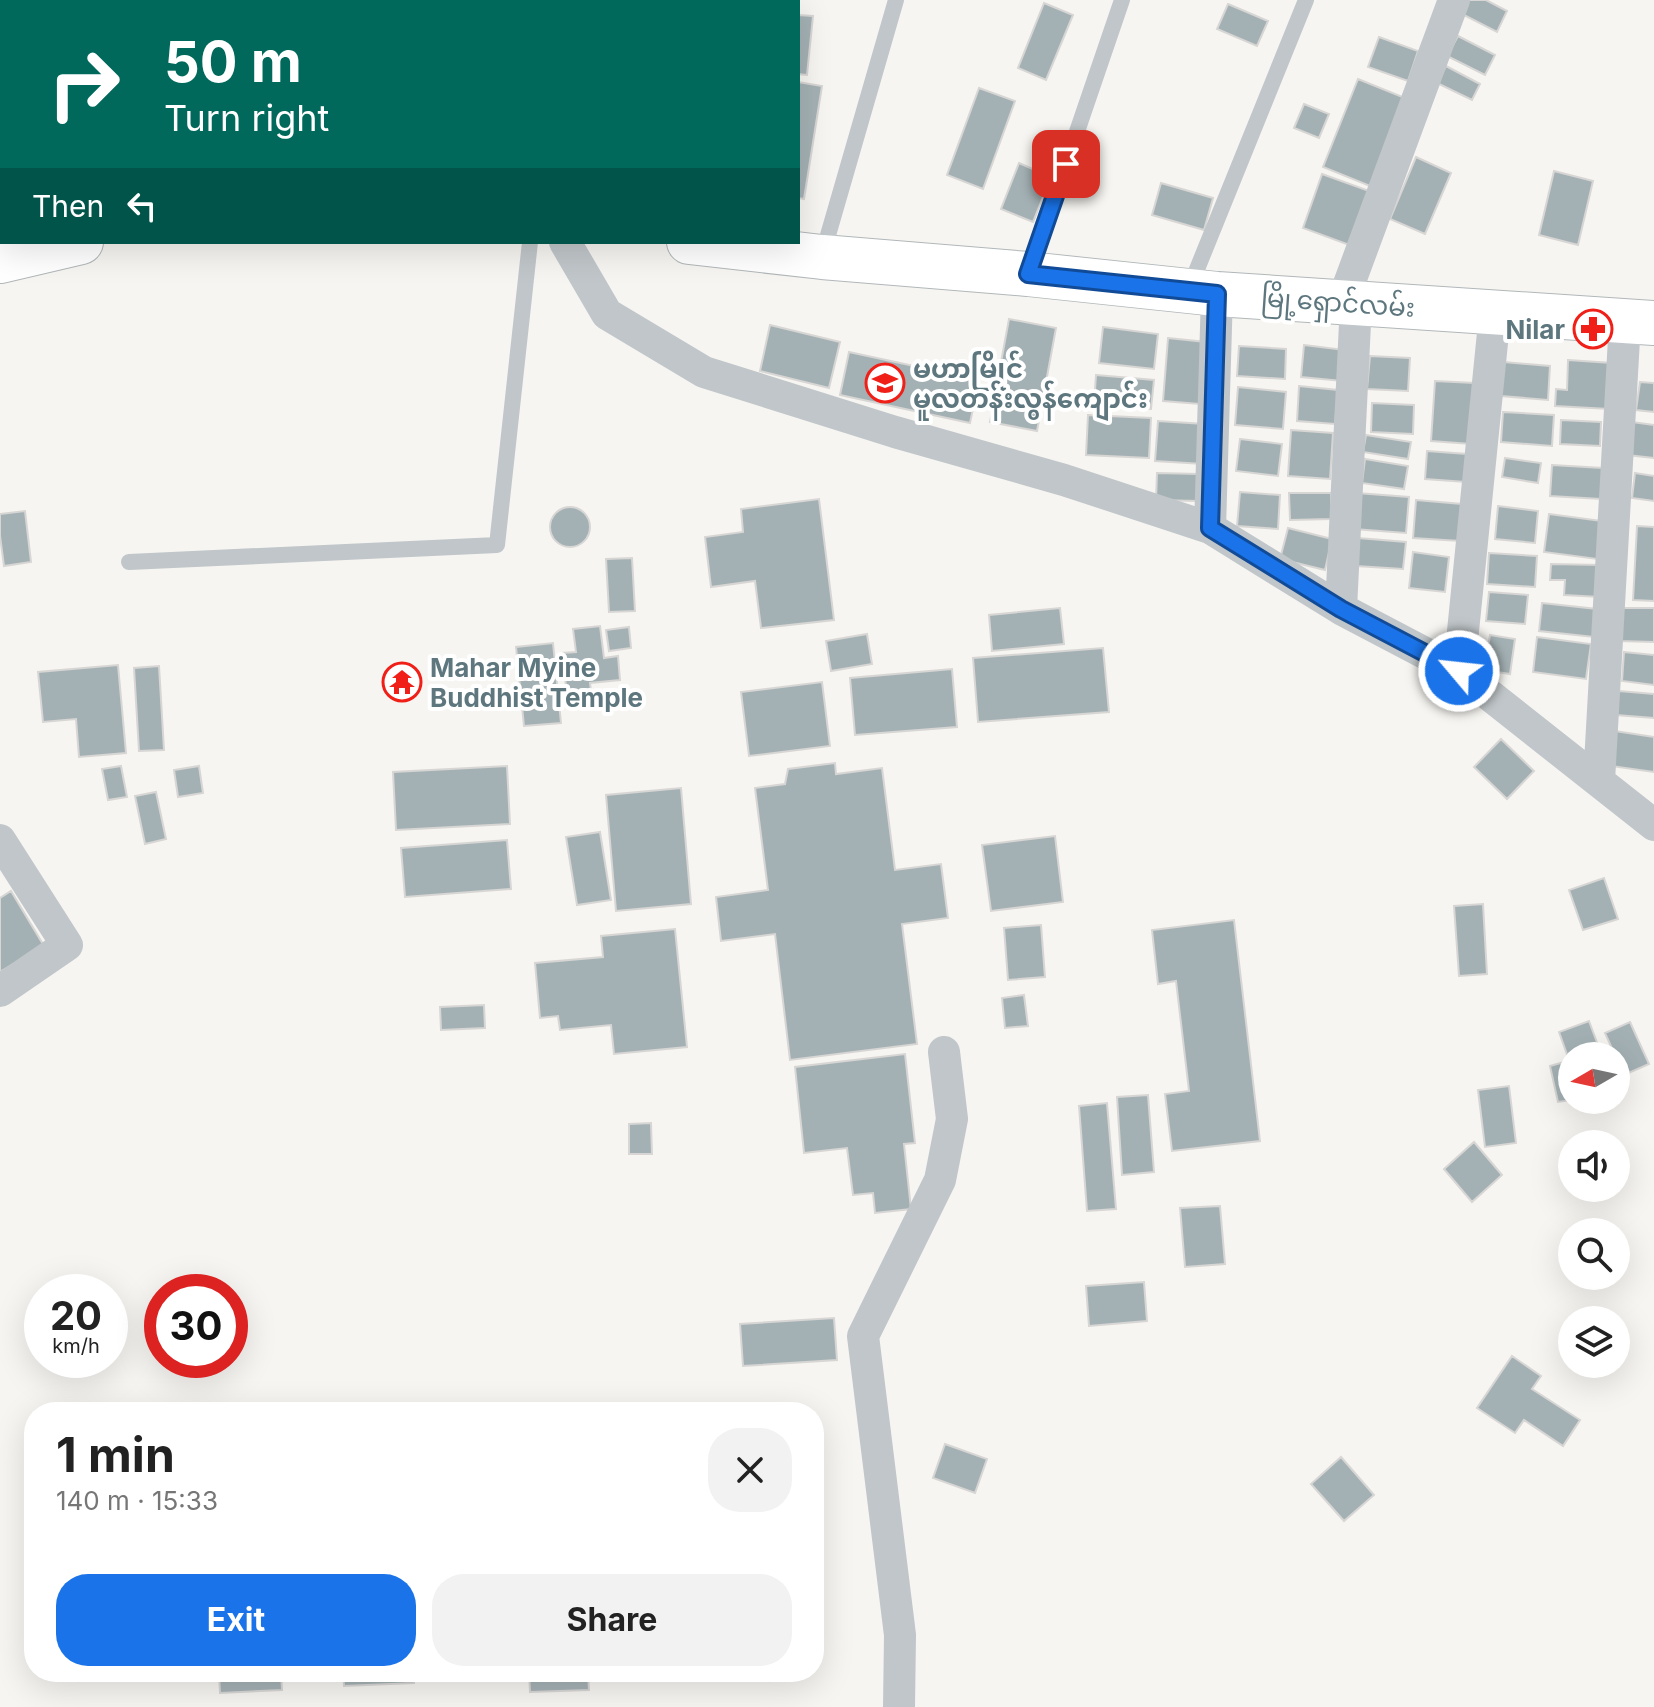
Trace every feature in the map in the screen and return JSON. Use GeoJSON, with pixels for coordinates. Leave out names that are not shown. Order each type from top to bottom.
{"type":"FeatureCollection","features":[{"type":"Feature","properties":{"kind":"highway"},"geometry":{"type":"LineString","coordinates":[[0,261],[72,244]]}},
{"type":"Feature","properties":{"kind":"highway","name":"မြို့ရှောင်လမ်း"},"geometry":{"type":"LineString","coordinates":[[707,244],[1203,293],[1639,322]]}},
{"type":"Feature","properties":{"kind":"street"},"geometry":{"type":"LineString","coordinates":[[1341,609],[1349,303],[1454,0]]}},
{"type":"Feature","properties":{"kind":"street"},"geometry":{"type":"LineString","coordinates":[[566,244],[607,314],[704,372],[895,432],[1064,480],[1210,528],[1341,609],[1459,671],[1654,825]]}},
{"type":"Feature","properties":{"kind":"street"},"geometry":{"type":"LineString","coordinates":[[1203,293],[1210,528]]}},
{"type":"Feature","properties":{"kind":"street"},"geometry":{"type":"LineString","coordinates":[[1459,671],[1495,313]]}},
{"type":"Feature","properties":{"kind":"street"},"geometry":{"type":"LineString","coordinates":[[1599,781],[1639,322]]}},
{"type":"Feature","properties":{"kind":"street"},"geometry":{"type":"LineString","coordinates":[[0,840],[67,945],[0,991]]}},
{"type":"Feature","properties":{"kind":"street"},"geometry":{"type":"LineString","coordinates":[[899,1707],[900,1635],[863,1336],[940,1180],[952,1119],[944,1052]]}},
{"type":"Feature","properties":{"kind":"lane"},"geometry":{"type":"LineString","coordinates":[[822,257],[896,0]]}},
{"type":"Feature","properties":{"kind":"lane"},"geometry":{"type":"LineString","coordinates":[[1028,274],[1122,0]]}},
{"type":"Feature","properties":{"kind":"lane"},"geometry":{"type":"LineString","coordinates":[[1203,293],[1306,0]]}},
{"type":"Feature","properties":{"kind":"lane"},"geometry":{"type":"LineString","coordinates":[[129,562],[497,545],[530,244]]}},
{"type":"Feature","properties":{"kind":"building"},"geometry":{"type":"Polygon","coordinates":[[[1466,0],[1486,0],[1507,11],[1497,32],[1460,13],[1466,0]]]}},
{"type":"Feature","properties":{"kind":"building"},"geometry":{"type":"Polygon","coordinates":[[[1044,3],[1073,15],[1046,80],[1018,68],[1044,3]]]}},
{"type":"Feature","properties":{"kind":"building"},"geometry":{"type":"Polygon","coordinates":[[[1228,4],[1268,21],[1257,46],[1217,29],[1228,4]]]}},
{"type":"Feature","properties":{"kind":"building"},"geometry":{"type":"Polygon","coordinates":[[[800,15],[813,16],[807,75],[800,74],[800,15]]]}},
{"type":"Feature","properties":{"kind":"building"},"geometry":{"type":"Polygon","coordinates":[[[1458,36],[1495,55],[1485,75],[1447,56],[1458,36]]]}},
{"type":"Feature","properties":{"kind":"building"},"geometry":{"type":"Polygon","coordinates":[[[1379,37],[1418,51],[1408,81],[1368,67],[1379,37]]]}},
{"type":"Feature","properties":{"kind":"building"},"geometry":{"type":"Polygon","coordinates":[[[1446,66],[1480,84],[1472,100],[1437,83],[1446,66]]]}},
{"type":"Feature","properties":{"kind":"building"},"geometry":{"type":"Polygon","coordinates":[[[1358,79],[1405,98],[1370,186],[1323,167],[1358,79]]]}},
{"type":"Feature","properties":{"kind":"building"},"geometry":{"type":"Polygon","coordinates":[[[800,82],[822,86],[804,199],[800,198],[800,82]]]}},
{"type":"Feature","properties":{"kind":"building"},"geometry":{"type":"Polygon","coordinates":[[[979,88],[1015,101],[983,189],[947,175],[979,88]]]}},
{"type":"Feature","properties":{"kind":"building"},"geometry":{"type":"Polygon","coordinates":[[[1304,104],[1329,114],[1319,138],[1294,128],[1304,104]]]}},
{"type":"Feature","properties":{"kind":"building"},"geometry":{"type":"Polygon","coordinates":[[[1416,157],[1451,173],[1425,234],[1390,219],[1416,157]]]}},
{"type":"Feature","properties":{"kind":"building"},"geometry":{"type":"Polygon","coordinates":[[[1019,163],[1051,177],[1033,222],[1001,209],[1019,163]]]}},
{"type":"Feature","properties":{"kind":"building"},"geometry":{"type":"Polygon","coordinates":[[[1554,171],[1593,181],[1578,245],[1539,235],[1554,171]]]}},
{"type":"Feature","properties":{"kind":"building"},"geometry":{"type":"Polygon","coordinates":[[[1322,174],[1372,192],[1352,246],[1303,228],[1322,174]]]}},
{"type":"Feature","properties":{"kind":"building"},"geometry":{"type":"Polygon","coordinates":[[[1161,183],[1213,198],[1204,230],[1152,215],[1161,183]]]}},
{"type":"Feature","properties":{"kind":"building"},"geometry":{"type":"Polygon","coordinates":[[[1009,319],[1056,328],[1037,431],[990,422],[1009,319]]]}},
{"type":"Feature","properties":{"kind":"building"},"geometry":{"type":"Polygon","coordinates":[[[770,325],[840,342],[829,388],[760,371],[770,325]]]}},
{"type":"Feature","properties":{"kind":"building"},"geometry":{"type":"Polygon","coordinates":[[[1103,327],[1158,334],[1154,369],[1099,363],[1103,327]]]}},
{"type":"Feature","properties":{"kind":"building"},"geometry":{"type":"Polygon","coordinates":[[[1168,338],[1206,342],[1200,404],[1163,401],[1168,338]]]}},
{"type":"Feature","properties":{"kind":"building"},"geometry":{"type":"Polygon","coordinates":[[[1304,345],[1345,350],[1342,381],[1301,377],[1304,345]]]}},
{"type":"Feature","properties":{"kind":"building"},"geometry":{"type":"Polygon","coordinates":[[[1239,346],[1286,349],[1285,379],[1237,376],[1239,346]]]}},
{"type":"Feature","properties":{"kind":"building"},"geometry":{"type":"Polygon","coordinates":[[[849,352],[979,380],[970,423],[840,395],[849,352]]]}},
{"type":"Feature","properties":{"kind":"building"},"geometry":{"type":"Polygon","coordinates":[[[1370,356],[1410,358],[1408,391],[1367,389],[1370,356]]]}},
{"type":"Feature","properties":{"kind":"building"},"geometry":{"type":"Polygon","coordinates":[[[1568,360],[1612,363],[1609,409],[1555,406],[1556,389],[1567,390],[1568,360]]]}},
{"type":"Feature","properties":{"kind":"building"},"geometry":{"type":"Polygon","coordinates":[[[1504,362],[1550,366],[1548,400],[1501,396],[1504,362]]]}},
{"type":"Feature","properties":{"kind":"building"},"geometry":{"type":"Polygon","coordinates":[[[1096,375],[1154,380],[1151,409],[1094,404],[1096,375]]]}},
{"type":"Feature","properties":{"kind":"building"},"geometry":{"type":"Polygon","coordinates":[[[1435,381],[1475,383],[1471,444],[1431,441],[1435,381]]]}},
{"type":"Feature","properties":{"kind":"building"},"geometry":{"type":"Polygon","coordinates":[[[1640,382],[1654,383],[1654,412],[1636,410],[1640,382]]]}},
{"type":"Feature","properties":{"kind":"building"},"geometry":{"type":"Polygon","coordinates":[[[1299,386],[1338,390],[1335,424],[1297,421],[1299,386]]]}},
{"type":"Feature","properties":{"kind":"building"},"geometry":{"type":"Polygon","coordinates":[[[1238,387],[1286,392],[1283,429],[1235,425],[1238,387]]]}},
{"type":"Feature","properties":{"kind":"building"},"geometry":{"type":"Polygon","coordinates":[[[1372,403],[1414,405],[1413,434],[1371,432],[1372,403]]]}},
{"type":"Feature","properties":{"kind":"building"},"geometry":{"type":"Polygon","coordinates":[[[1503,412],[1554,415],[1552,446],[1501,442],[1503,412]]]}},
{"type":"Feature","properties":{"kind":"building"},"geometry":{"type":"Polygon","coordinates":[[[1088,415],[1151,418],[1149,458],[1086,455],[1088,415]]]}},
{"type":"Feature","properties":{"kind":"building"},"geometry":{"type":"Polygon","coordinates":[[[1561,420],[1601,422],[1600,446],[1560,444],[1561,420]]]}},
{"type":"Feature","properties":{"kind":"building"},"geometry":{"type":"Polygon","coordinates":[[[1158,421],[1205,424],[1203,464],[1155,461],[1158,421]]]}},
{"type":"Feature","properties":{"kind":"building"},"geometry":{"type":"Polygon","coordinates":[[[1632,422],[1654,425],[1654,458],[1627,455],[1632,422]]]}},
{"type":"Feature","properties":{"kind":"building"},"geometry":{"type":"Polygon","coordinates":[[[1291,430],[1333,433],[1330,479],[1288,476],[1291,430]]]}},
{"type":"Feature","properties":{"kind":"building"},"geometry":{"type":"Polygon","coordinates":[[[1366,435],[1411,442],[1408,459],[1363,452],[1366,435]]]}},
{"type":"Feature","properties":{"kind":"building"},"geometry":{"type":"Polygon","coordinates":[[[1240,439],[1282,444],[1278,476],[1236,471],[1240,439]]]}},
{"type":"Feature","properties":{"kind":"building"},"geometry":{"type":"Polygon","coordinates":[[[1427,451],[1467,454],[1466,482],[1425,479],[1427,451]]]}},
{"type":"Feature","properties":{"kind":"building"},"geometry":{"type":"Polygon","coordinates":[[[1505,458],[1541,463],[1538,483],[1502,477],[1505,458]]]}},
{"type":"Feature","properties":{"kind":"building"},"geometry":{"type":"Polygon","coordinates":[[[1365,459],[1408,466],[1404,489],[1362,483],[1365,459]]]}},
{"type":"Feature","properties":{"kind":"building"},"geometry":{"type":"Polygon","coordinates":[[[1552,465],[1603,468],[1601,499],[1550,496],[1552,465]]]}},
{"type":"Feature","properties":{"kind":"building"},"geometry":{"type":"Polygon","coordinates":[[[1157,473],[1199,474],[1198,501],[1156,500],[1157,473]]]}},
{"type":"Feature","properties":{"kind":"building"},"geometry":{"type":"Polygon","coordinates":[[[1635,473],[1654,476],[1654,501],[1632,498],[1635,473]]]}},
{"type":"Feature","properties":{"kind":"building"},"geometry":{"type":"Polygon","coordinates":[[[1240,492],[1280,495],[1278,529],[1237,526],[1240,492]]]}},
{"type":"Feature","properties":{"kind":"building"},"geometry":{"type":"Polygon","coordinates":[[[1289,493],[1331,493],[1331,519],[1290,520],[1289,493]]]}},
{"type":"Feature","properties":{"kind":"building"},"geometry":{"type":"Polygon","coordinates":[[[1357,493],[1409,497],[1406,533],[1354,529],[1357,493]]]}},
{"type":"Feature","properties":{"kind":"building"},"geometry":{"type":"Polygon","coordinates":[[[819,499],[834,620],[761,628],[755,581],[711,587],[705,537],[743,532],[741,509],[819,499]]]}},
{"type":"Feature","properties":{"kind":"building"},"geometry":{"type":"Polygon","coordinates":[[[1416,500],[1462,504],[1460,541],[1413,538],[1416,500]]]}},
{"type":"Feature","properties":{"kind":"building"},"geometry":{"type":"Polygon","coordinates":[[[1498,506],[1538,511],[1535,543],[1495,539],[1498,506]]]}},
{"type":"Feature","properties":{"kind":"building"},"geometry":{"type":"Polygon","coordinates":[[[570,507],[584,513],[590,527],[584,541],[570,547],[556,541],[550,527],[556,513],[570,507]]]}},
{"type":"Feature","properties":{"kind":"building"},"geometry":{"type":"Polygon","coordinates":[[[25,511],[31,562],[4,566],[0,514],[25,511]]]}},
{"type":"Feature","properties":{"kind":"building"},"geometry":{"type":"Polygon","coordinates":[[[1549,514],[1602,521],[1597,559],[1544,552],[1549,514]]]}},
{"type":"Feature","properties":{"kind":"building"},"geometry":{"type":"Polygon","coordinates":[[[1637,526],[1654,527],[1654,601],[1633,600],[1637,526]]]}},
{"type":"Feature","properties":{"kind":"building"},"geometry":{"type":"Polygon","coordinates":[[[1288,528],[1332,539],[1325,570],[1280,559],[1288,528]]]}},
{"type":"Feature","properties":{"kind":"building"},"geometry":{"type":"Polygon","coordinates":[[[1358,538],[1406,542],[1403,569],[1356,566],[1358,538]]]}},
{"type":"Feature","properties":{"kind":"building"},"geometry":{"type":"Polygon","coordinates":[[[1413,552],[1449,557],[1445,592],[1409,588],[1413,552]]]}},
{"type":"Feature","properties":{"kind":"building"},"geometry":{"type":"Polygon","coordinates":[[[1489,553],[1537,556],[1535,587],[1487,584],[1489,553]]]}},
{"type":"Feature","properties":{"kind":"building"},"geometry":{"type":"Polygon","coordinates":[[[632,558],[635,611],[609,612],[606,559],[632,558]]]}},
{"type":"Feature","properties":{"kind":"building"},"geometry":{"type":"Polygon","coordinates":[[[1551,564],[1601,565],[1600,597],[1564,595],[1565,580],[1550,580],[1551,564]]]}},
{"type":"Feature","properties":{"kind":"building"},"geometry":{"type":"Polygon","coordinates":[[[1489,592],[1528,595],[1525,624],[1486,621],[1489,592]]]}},
{"type":"Feature","properties":{"kind":"building"},"geometry":{"type":"Polygon","coordinates":[[[1542,603],[1597,609],[1594,637],[1539,631],[1542,603]]]}},
{"type":"Feature","properties":{"kind":"building"},"geometry":{"type":"Polygon","coordinates":[[[1060,608],[1064,644],[992,651],[989,615],[1060,608]]]}},
{"type":"Feature","properties":{"kind":"building"},"geometry":{"type":"Polygon","coordinates":[[[1619,608],[1654,608],[1654,642],[1619,641],[1619,608]]]}},
{"type":"Feature","properties":{"kind":"building"},"geometry":{"type":"Polygon","coordinates":[[[600,626],[604,658],[618,656],[620,680],[590,683],[592,700],[568,703],[562,653],[576,652],[573,629],[600,626]]]}},
{"type":"Feature","properties":{"kind":"building"},"geometry":{"type":"Polygon","coordinates":[[[629,627],[631,648],[609,651],[606,630],[629,627]]]}},
{"type":"Feature","properties":{"kind":"building"},"geometry":{"type":"Polygon","coordinates":[[[867,634],[872,664],[831,671],[826,641],[867,634]]]}},
{"type":"Feature","properties":{"kind":"building"},"geometry":{"type":"Polygon","coordinates":[[[1490,635],[1515,639],[1510,674],[1484,670],[1490,635]]]}},
{"type":"Feature","properties":{"kind":"building"},"geometry":{"type":"Polygon","coordinates":[[[1537,637],[1591,644],[1586,679],[1533,672],[1537,637]]]}},
{"type":"Feature","properties":{"kind":"building"},"geometry":{"type":"Polygon","coordinates":[[[553,643],[561,723],[524,726],[516,647],[553,643]]]}},
{"type":"Feature","properties":{"kind":"building"},"geometry":{"type":"Polygon","coordinates":[[[1103,648],[1109,712],[978,722],[973,658],[1103,648]]]}},
{"type":"Feature","properties":{"kind":"building"},"geometry":{"type":"Polygon","coordinates":[[[1624,652],[1654,655],[1654,685],[1622,681],[1624,652]]]}},
{"type":"Feature","properties":{"kind":"building"},"geometry":{"type":"Polygon","coordinates":[[[118,665],[126,753],[79,757],[76,719],[43,722],[38,672],[118,665]]]}},
{"type":"Feature","properties":{"kind":"building"},"geometry":{"type":"Polygon","coordinates":[[[159,666],[164,750],[139,751],[134,668],[159,666]]]}},
{"type":"Feature","properties":{"kind":"building"},"geometry":{"type":"Polygon","coordinates":[[[952,669],[957,727],[855,735],[850,678],[952,669]]]}},
{"type":"Feature","properties":{"kind":"building"},"geometry":{"type":"Polygon","coordinates":[[[822,682],[830,746],[749,756],[741,692],[822,682]]]}},
{"type":"Feature","properties":{"kind":"building"},"geometry":{"type":"Polygon","coordinates":[[[1619,691],[1654,694],[1654,718],[1616,715],[1619,691]]]}},
{"type":"Feature","properties":{"kind":"building"},"geometry":{"type":"Polygon","coordinates":[[[1615,731],[1654,737],[1654,772],[1611,766],[1615,731]]]}},
{"type":"Feature","properties":{"kind":"building"},"geometry":{"type":"Polygon","coordinates":[[[1501,739],[1534,771],[1507,799],[1474,767],[1501,739]]]}},
{"type":"Feature","properties":{"kind":"building"},"geometry":{"type":"Polygon","coordinates":[[[835,763],[836,774],[882,768],[895,870],[941,864],[948,918],[902,924],[917,1044],[790,1060],[775,934],[721,941],[716,897],[768,890],[755,788],[785,784],[788,769],[835,763]]]}},
{"type":"Feature","properties":{"kind":"building"},"geometry":{"type":"Polygon","coordinates":[[[121,766],[127,797],[108,800],[102,769],[121,766]]]}},
{"type":"Feature","properties":{"kind":"building"},"geometry":{"type":"Polygon","coordinates":[[[199,766],[203,793],[178,797],[174,770],[199,766]]]}},
{"type":"Feature","properties":{"kind":"building"},"geometry":{"type":"Polygon","coordinates":[[[507,766],[510,824],[396,830],[393,772],[507,766]]]}},
{"type":"Feature","properties":{"kind":"building"},"geometry":{"type":"Polygon","coordinates":[[[681,788],[691,904],[616,911],[606,795],[681,788]]]}},
{"type":"Feature","properties":{"kind":"building"},"geometry":{"type":"Polygon","coordinates":[[[156,792],[166,839],[145,844],[135,796],[156,792]]]}},
{"type":"Feature","properties":{"kind":"building"},"geometry":{"type":"Polygon","coordinates":[[[600,832],[611,900],[577,905],[566,837],[600,832]]]}},
{"type":"Feature","properties":{"kind":"building"},"geometry":{"type":"Polygon","coordinates":[[[1055,836],[1063,902],[991,911],[982,845],[1055,836]]]}},
{"type":"Feature","properties":{"kind":"building"},"geometry":{"type":"Polygon","coordinates":[[[507,840],[511,889],[405,897],[401,848],[507,840]]]}},
{"type":"Feature","properties":{"kind":"building"},"geometry":{"type":"Polygon","coordinates":[[[1604,878],[1618,919],[1583,930],[1569,890],[1604,878]]]}},
{"type":"Feature","properties":{"kind":"building"},"geometry":{"type":"Polygon","coordinates":[[[11,891],[44,946],[0,972],[0,898],[11,891]]]}},
{"type":"Feature","properties":{"kind":"building"},"geometry":{"type":"Polygon","coordinates":[[[1483,904],[1487,974],[1459,976],[1454,906],[1483,904]]]}},
{"type":"Feature","properties":{"kind":"building"},"geometry":{"type":"Polygon","coordinates":[[[1234,920],[1260,1141],[1172,1151],[1165,1094],[1189,1091],[1176,981],[1158,984],[1152,930],[1234,920]]]}},
{"type":"Feature","properties":{"kind":"building"},"geometry":{"type":"Polygon","coordinates":[[[1041,925],[1045,977],[1008,980],[1004,928],[1041,925]]]}},
{"type":"Feature","properties":{"kind":"building"},"geometry":{"type":"Polygon","coordinates":[[[675,929],[687,1047],[614,1054],[611,1025],[560,1030],[558,1016],[540,1018],[535,963],[603,957],[601,936],[675,929]]]}},
{"type":"Feature","properties":{"kind":"building"},"geometry":{"type":"Polygon","coordinates":[[[1024,995],[1028,1026],[1005,1028],[1002,998],[1024,995]]]}},
{"type":"Feature","properties":{"kind":"building"},"geometry":{"type":"Polygon","coordinates":[[[484,1005],[485,1028],[441,1030],[440,1007],[484,1005]]]}},
{"type":"Feature","properties":{"kind":"building"},"geometry":{"type":"Polygon","coordinates":[[[1589,1021],[1597,1042],[1563,1042],[1559,1032],[1589,1021]]]}},
{"type":"Feature","properties":{"kind":"building"},"geometry":{"type":"Polygon","coordinates":[[[1630,1022],[1649,1064],[1630,1072],[1630,1042],[1609,1042],[1605,1033],[1630,1022]]]}},
{"type":"Feature","properties":{"kind":"building"},"geometry":{"type":"Polygon","coordinates":[[[905,1054],[915,1143],[904,1144],[911,1209],[875,1213],[873,1193],[853,1195],[847,1148],[804,1153],[795,1067],[905,1054]]]}},
{"type":"Feature","properties":{"kind":"building"},"geometry":{"type":"Polygon","coordinates":[[[1558,1064],[1558,1102],[1550,1066],[1558,1064]]]}},
{"type":"Feature","properties":{"kind":"building"},"geometry":{"type":"Polygon","coordinates":[[[1509,1086],[1516,1143],[1485,1147],[1478,1090],[1509,1086]]]}},
{"type":"Feature","properties":{"kind":"building"},"geometry":{"type":"Polygon","coordinates":[[[1148,1095],[1154,1172],[1122,1175],[1117,1097],[1148,1095]]]}},
{"type":"Feature","properties":{"kind":"building"},"geometry":{"type":"Polygon","coordinates":[[[1107,1103],[1116,1209],[1087,1211],[1079,1106],[1107,1103]]]}},
{"type":"Feature","properties":{"kind":"building"},"geometry":{"type":"Polygon","coordinates":[[[651,1123],[652,1154],[629,1154],[629,1124],[651,1123]]]}},
{"type":"Feature","properties":{"kind":"building"},"geometry":{"type":"Polygon","coordinates":[[[1474,1142],[1502,1175],[1472,1202],[1444,1169],[1474,1142]]]}},
{"type":"Feature","properties":{"kind":"building"},"geometry":{"type":"Polygon","coordinates":[[[1220,1206],[1225,1264],[1185,1267],[1180,1208],[1220,1206]]]}},
{"type":"Feature","properties":{"kind":"building"},"geometry":{"type":"Polygon","coordinates":[[[1144,1282],[1147,1321],[1089,1326],[1086,1286],[1144,1282]]]}},
{"type":"Feature","properties":{"kind":"building"},"geometry":{"type":"Polygon","coordinates":[[[834,1318],[837,1360],[743,1366],[740,1324],[834,1318]]]}},
{"type":"Feature","properties":{"kind":"building"},"geometry":{"type":"Polygon","coordinates":[[[1512,1356],[1541,1376],[1532,1389],[1580,1420],[1563,1446],[1524,1420],[1515,1433],[1477,1408],[1512,1356]]]}},
{"type":"Feature","properties":{"kind":"building"},"geometry":{"type":"Polygon","coordinates":[[[945,1444],[987,1459],[975,1493],[933,1478],[945,1444]]]}},
{"type":"Feature","properties":{"kind":"building"},"geometry":{"type":"Polygon","coordinates":[[[1341,1457],[1374,1495],[1344,1521],[1311,1484],[1341,1457]]]}},
{"type":"Feature","properties":{"kind":"building"},"geometry":{"type":"Polygon","coordinates":[[[219,1682],[282,1682],[282,1690],[220,1693],[219,1682]]]}},
{"type":"Feature","properties":{"kind":"building"},"geometry":{"type":"Polygon","coordinates":[[[344,1682],[414,1682],[414,1683],[344,1686],[344,1682]]]}},
{"type":"Feature","properties":{"kind":"building"},"geometry":{"type":"Polygon","coordinates":[[[530,1682],[589,1682],[589,1690],[530,1692],[530,1682]]]}},
{"type":"Feature","properties":{"kind":"place","name":"Nilar"},"geometry":{"type":"Point","coordinates":[1593,329]}},
{"type":"Feature","properties":{"kind":"place","name":"မဟာမြိုင် မူလတန်းလွန်ကျောင်း"},"geometry":{"type":"Point","coordinates":[885,383]}},
{"type":"Feature","properties":{"kind":"place","name":"Mahar Myine Buddhist Temple"},"geometry":{"type":"Point","coordinates":[402,682]}},
{"type":"Feature","properties":{"kind":"route"},"geometry":{"type":"LineString","coordinates":[[1066,164],[1028,274],[1217,294],[1210,528],[1341,609],[1459,671]]}}]}
